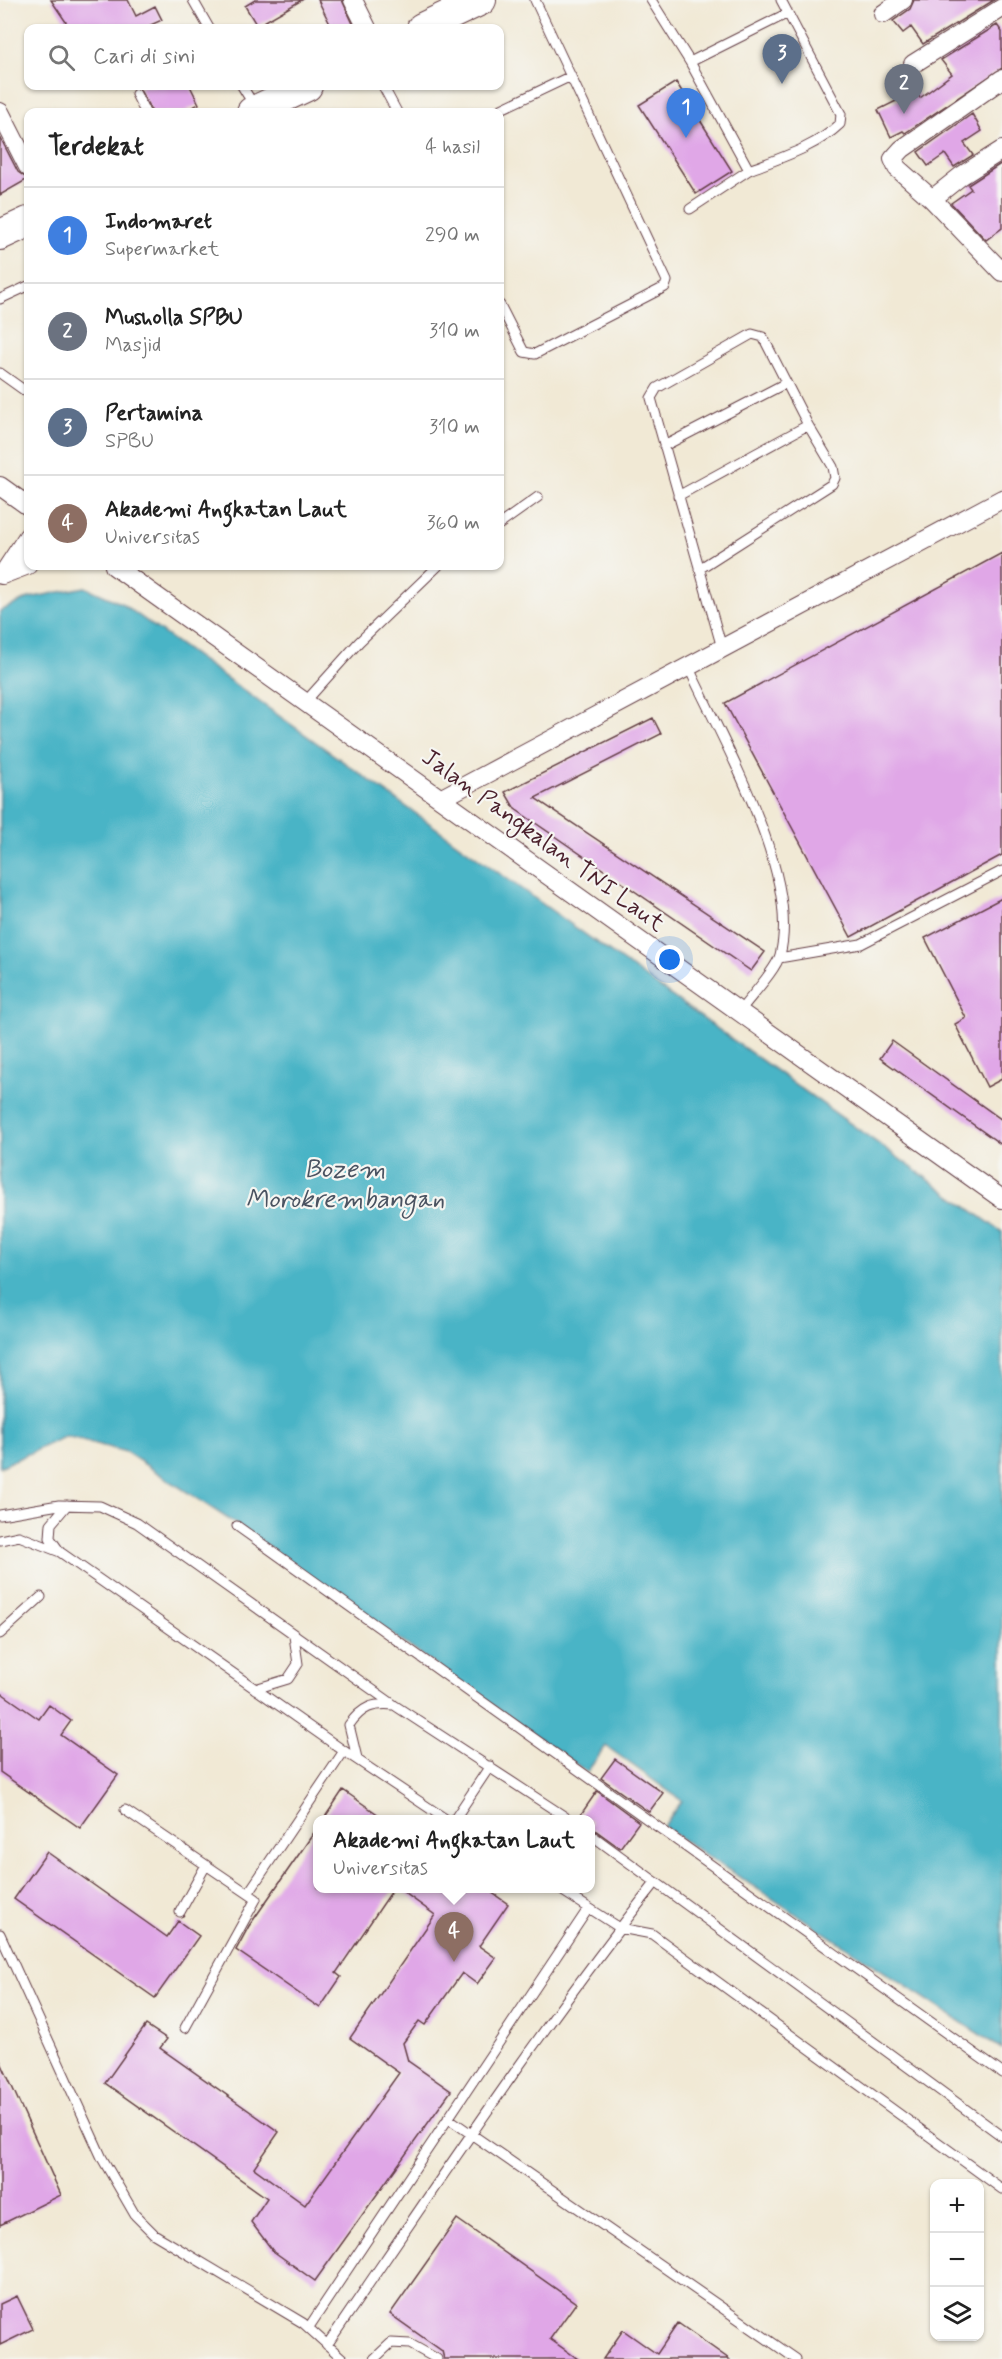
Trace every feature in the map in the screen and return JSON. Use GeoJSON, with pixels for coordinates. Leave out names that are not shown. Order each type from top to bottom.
{"type":"FeatureCollection","features":[{"type":"Feature","properties":{"kind":"highway"},"geometry":{"type":"LineString","coordinates":[[430,24],[481,0]]}},
{"type":"Feature","properties":{"kind":"highway"},"geometry":{"type":"LineString","coordinates":[[250,103],[294,90]]}},
{"type":"Feature","properties":{"kind":"highway"},"geometry":{"type":"LineString","coordinates":[[0,235],[24,224]]}},
{"type":"Feature","properties":{"kind":"street"},"geometry":{"type":"LineString","coordinates":[[354,0],[365,24]]}},
{"type":"Feature","properties":{"kind":"street"},"geometry":{"type":"LineString","coordinates":[[883,14],[903,0]]}},
{"type":"Feature","properties":{"kind":"street"},"geometry":{"type":"LineString","coordinates":[[913,64],[1002,8]]}},
{"type":"Feature","properties":{"kind":"street"},"geometry":{"type":"LineString","coordinates":[[1002,79],[902,149],[895,156],[894,162],[897,168],[932,199],[1002,272]]}},
{"type":"Feature","properties":{"kind":"street"},"geometry":{"type":"LineString","coordinates":[[0,112],[24,159]]}},
{"type":"Feature","properties":{"kind":"street"},"geometry":{"type":"LineString","coordinates":[[932,199],[961,176],[1002,150]]}},
{"type":"Feature","properties":{"kind":"street"},"geometry":{"type":"LineString","coordinates":[[0,486],[24,503]]}},
{"type":"Feature","properties":{"kind":"street"},"geometry":{"type":"LineString","coordinates":[[442,798],[1002,499]]}},
{"type":"Feature","properties":{"kind":"street"},"geometry":{"type":"LineString","coordinates":[[2,575],[24,542]]}},
{"type":"Feature","properties":{"kind":"street"},"geometry":{"type":"LineString","coordinates":[[2,575],[24,567]]}},
{"type":"Feature","properties":{"kind":"street","name":"Jalan Pangkalan TNI Laut"},"geometry":{"type":"LineString","coordinates":[[120,570],[1002,1199]]}},
{"type":"Feature","properties":{"kind":"lane"},"geometry":{"type":"LineString","coordinates":[[193,0],[207,24]]}},
{"type":"Feature","properties":{"kind":"lane"},"geometry":{"type":"LineString","coordinates":[[504,313],[524,352],[536,354],[665,287],[667,282],[535,0]]}},
{"type":"Feature","properties":{"kind":"lane"},"geometry":{"type":"LineString","coordinates":[[651,0],[690,62],[749,170]]}},
{"type":"Feature","properties":{"kind":"lane"},"geometry":{"type":"LineString","coordinates":[[690,209],[749,170],[786,156],[832,132],[840,124],[841,114],[786,14],[781,0]]}},
{"type":"Feature","properties":{"kind":"lane"},"geometry":{"type":"LineString","coordinates":[[690,62],[786,14]]}},
{"type":"Feature","properties":{"kind":"lane"},"geometry":{"type":"LineString","coordinates":[[503,108],[571,76]]}},
{"type":"Feature","properties":{"kind":"lane"},"geometry":{"type":"LineString","coordinates":[[385,90],[395,108]]}},
{"type":"Feature","properties":{"kind":"lane"},"geometry":{"type":"LineString","coordinates":[[136,93],[143,108]]}},
{"type":"Feature","properties":{"kind":"lane"},"geometry":{"type":"LineString","coordinates":[[0,299],[24,288]]}},
{"type":"Feature","properties":{"kind":"lane"},"geometry":{"type":"LineString","coordinates":[[699,569],[832,484],[835,473],[763,338],[752,334],[653,392],[651,398],[678,496],[699,569],[722,648]]}},
{"type":"Feature","properties":{"kind":"lane"},"geometry":{"type":"LineString","coordinates":[[0,373],[24,390]]}},
{"type":"Feature","properties":{"kind":"lane"},"geometry":{"type":"LineString","coordinates":[[664,446],[786,383]]}},
{"type":"Feature","properties":{"kind":"lane"},"geometry":{"type":"LineString","coordinates":[[678,496],[808,425]]}},
{"type":"Feature","properties":{"kind":"lane"},"geometry":{"type":"LineString","coordinates":[[504,521],[538,497]]}},
{"type":"Feature","properties":{"kind":"lane"},"geometry":{"type":"LineString","coordinates":[[306,701],[359,642],[434,570]]}},
{"type":"Feature","properties":{"kind":"lane"},"geometry":{"type":"LineString","coordinates":[[689,668],[774,859],[785,916],[779,958],[740,1011]]}},
{"type":"Feature","properties":{"kind":"lane"},"geometry":{"type":"LineString","coordinates":[[779,958],[861,944],[1002,871]]}},
{"type":"Feature","properties":{"kind":"lane"},"geometry":{"type":"LineString","coordinates":[[0,1515],[67,1504],[100,1506],[137,1523],[394,1705],[563,1815]]}},
{"type":"Feature","properties":{"kind":"lane"},"geometry":{"type":"LineString","coordinates":[[60,1552],[50,1538],[51,1524],[67,1504]]}},
{"type":"Feature","properties":{"kind":"lane"},"geometry":{"type":"LineString","coordinates":[[237,1526],[1002,2073]]}},
{"type":"Feature","properties":{"kind":"lane"},"geometry":{"type":"LineString","coordinates":[[0,1540],[19,1536],[60,1552],[344,1751],[440,1815]]}},
{"type":"Feature","properties":{"kind":"lane"},"geometry":{"type":"LineString","coordinates":[[0,1634],[41,1597]]}},
{"type":"Feature","properties":{"kind":"lane"},"geometry":{"type":"LineString","coordinates":[[255,1689],[288,1679],[298,1664],[294,1636]]}},
{"type":"Feature","properties":{"kind":"lane"},"geometry":{"type":"LineString","coordinates":[[357,1758],[349,1725],[358,1712],[374,1703],[394,1705]]}},
{"type":"Feature","properties":{"kind":"lane"},"geometry":{"type":"LineString","coordinates":[[249,1892],[344,1751]]}},
{"type":"Feature","properties":{"kind":"lane"},"geometry":{"type":"LineString","coordinates":[[457,1815],[490,1766]]}},
{"type":"Feature","properties":{"kind":"lane"},"geometry":{"type":"LineString","coordinates":[[125,1810],[249,1892],[256,1899],[185,2028]]}},
{"type":"Feature","properties":{"kind":"lane"},"geometry":{"type":"LineString","coordinates":[[595,1839],[1002,2136]]}},
{"type":"Feature","properties":{"kind":"lane"},"geometry":{"type":"LineString","coordinates":[[180,1911],[206,1865]]}},
{"type":"Feature","properties":{"kind":"lane"},"geometry":{"type":"LineString","coordinates":[[327,2345],[472,2133],[620,1928],[656,1882]]}},
{"type":"Feature","properties":{"kind":"lane"},"geometry":{"type":"LineString","coordinates":[[565,1893],[620,1928],[652,1934],[1002,2189]]}},
{"type":"Feature","properties":{"kind":"lane"},"geometry":{"type":"LineString","coordinates":[[309,2327],[588,1909]]}},
{"type":"Feature","properties":{"kind":"lane"},"geometry":{"type":"LineString","coordinates":[[0,1934],[102,2158],[135,2215],[154,2234],[309,2327],[344,2359]]}},
{"type":"Feature","properties":{"kind":"lane"},"geometry":{"type":"LineString","coordinates":[[448,2118],[796,2359]]}},
{"type":"Feature","properties":{"kind":"lane"},"geometry":{"type":"LineString","coordinates":[[374,2359],[391,2343],[410,2344],[437,2359]]}},
{"type":"Feature","properties":{"kind":"water","name":"Bozem Morokrembangan"},"geometry":{"type":"Polygon","coordinates":[[[85,587],[121,603],[1002,1232],[1002,2049],[663,1827],[682,1801],[606,1746],[587,1772],[230,1520],[126,1452],[66,1436],[0,1467],[0,611],[29,598],[85,587]]]}},
{"type":"Feature","properties":{"kind":"building"},"geometry":{"type":"Polygon","coordinates":[[[51,0],[128,0],[136,16],[155,6],[162,20],[153,24],[67,24],[51,0]]]}},
{"type":"Feature","properties":{"kind":"building"},"geometry":{"type":"Polygon","coordinates":[[[255,0],[302,0],[260,24],[256,24],[245,6],[255,0]]]}},
{"type":"Feature","properties":{"kind":"building"},"geometry":{"type":"Polygon","coordinates":[[[318,0],[342,0],[353,24],[330,24],[318,0]]]}},
{"type":"Feature","properties":{"kind":"building"},"geometry":{"type":"Polygon","coordinates":[[[914,0],[994,0],[923,44],[911,27],[903,33],[893,21],[910,9],[914,0]]]}},
{"type":"Feature","properties":{"kind":"building"},"geometry":{"type":"Polygon","coordinates":[[[997,25],[1002,32],[1002,68],[905,133],[903,131],[891,137],[878,110],[916,91],[920,98],[952,74],[941,60],[997,25]]]}},
{"type":"Feature","properties":{"kind":"building"},"geometry":{"type":"Polygon","coordinates":[[[676,82],[732,171],[696,194],[639,105],[676,82]]]}},
{"type":"Feature","properties":{"kind":"building"},"geometry":{"type":"Polygon","coordinates":[[[140,90],[192,90],[199,104],[191,108],[150,108],[140,90]]]}},
{"type":"Feature","properties":{"kind":"building"},"geometry":{"type":"Polygon","coordinates":[[[972,114],[982,131],[964,143],[973,155],[954,167],[945,154],[928,166],[918,152],[972,114]]]}},
{"type":"Feature","properties":{"kind":"building"},"geometry":{"type":"Polygon","coordinates":[[[0,137],[18,172],[24,176],[24,181],[0,195],[0,137]]]}},
{"type":"Feature","properties":{"kind":"building"},"geometry":{"type":"Polygon","coordinates":[[[1002,163],[1002,228],[986,240],[951,203],[971,189],[968,185],[1002,163]]]}},
{"type":"Feature","properties":{"kind":"building"},"geometry":{"type":"Polygon","coordinates":[[[1002,553],[1002,855],[851,937],[725,703],[1002,553]]]}},
{"type":"Feature","properties":{"kind":"building"},"geometry":{"type":"Polygon","coordinates":[[[653,718],[661,734],[535,798],[765,952],[751,971],[515,809],[505,792],[653,718]]]}},
{"type":"Feature","properties":{"kind":"building"},"geometry":{"type":"Polygon","coordinates":[[[1002,898],[1002,1079],[987,1087],[955,1024],[966,1018],[925,938],[1002,898]]]}},
{"type":"Feature","properties":{"kind":"building"},"geometry":{"type":"Polygon","coordinates":[[[892,1041],[1002,1120],[1002,1145],[880,1058],[892,1041]]]}},
{"type":"Feature","properties":{"kind":"building"},"geometry":{"type":"Polygon","coordinates":[[[0,1692],[39,1719],[49,1705],[71,1721],[61,1735],[118,1775],[80,1828],[0,1772],[0,1692]]]}},
{"type":"Feature","properties":{"kind":"building"},"geometry":{"type":"Polygon","coordinates":[[[615,1759],[663,1793],[649,1812],[601,1778],[615,1759]]]}},
{"type":"Feature","properties":{"kind":"building"},"geometry":{"type":"Polygon","coordinates":[[[343,1790],[379,1815],[326,1815],[343,1790]]]}},
{"type":"Feature","properties":{"kind":"building"},"geometry":{"type":"Polygon","coordinates":[[[597,1791],[639,1822],[620,1848],[595,1830],[595,1815],[580,1815],[597,1791]]]}},
{"type":"Feature","properties":{"kind":"building"},"geometry":{"type":"Polygon","coordinates":[[[313,1834],[313,1893],[391,1893],[336,1973],[341,1977],[320,2008],[236,1950],[249,1926],[313,1834]]]}},
{"type":"Feature","properties":{"kind":"building"},"geometry":{"type":"Polygon","coordinates":[[[47,1852],[167,1937],[178,1921],[199,1936],[155,1998],[14,1899],[47,1852]]]}},
{"type":"Feature","properties":{"kind":"building"},"geometry":{"type":"Polygon","coordinates":[[[405,1893],[492,1893],[508,1904],[479,1946],[496,1958],[477,1984],[462,1973],[425,2025],[419,2021],[403,2043],[408,2061],[451,2091],[315,2281],[273,2251],[251,2222],[267,2198],[105,2083],[146,2025],[167,2039],[160,2048],[279,2132],[254,2168],[305,2205],[399,2073],[350,2038],[435,1915],[405,1893]]]}},
{"type":"Feature","properties":{"kind":"building"},"geometry":{"type":"Polygon","coordinates":[[[0,2060],[61,2195],[0,2225],[0,2060]]]}},
{"type":"Feature","properties":{"kind":"building"},"geometry":{"type":"Polygon","coordinates":[[[457,2219],[576,2303],[550,2339],[578,2359],[444,2359],[442,2351],[390,2314],[457,2219]]]}},
{"type":"Feature","properties":{"kind":"building"},"geometry":{"type":"Polygon","coordinates":[[[17,2296],[33,2329],[0,2345],[0,2304],[17,2296]]]}},
{"type":"Feature","properties":{"kind":"building"},"geometry":{"type":"Polygon","coordinates":[[[678,2323],[729,2359],[603,2359],[623,2330],[657,2354],[678,2323]]]}},
{"type":"Feature","properties":{"kind":"place","name":"Pertamina"},"geometry":{"type":"Point","coordinates":[782,84]}},
{"type":"Feature","properties":{"kind":"place","name":"Musholla SPBU"},"geometry":{"type":"Point","coordinates":[904,114]}},
{"type":"Feature","properties":{"kind":"place","name":"Indomaret"},"geometry":{"type":"Point","coordinates":[686,138]}},
{"type":"Feature","properties":{"kind":"place","name":"Akademi Angkatan Laut"},"geometry":{"type":"Point","coordinates":[454,1962]}}]}
